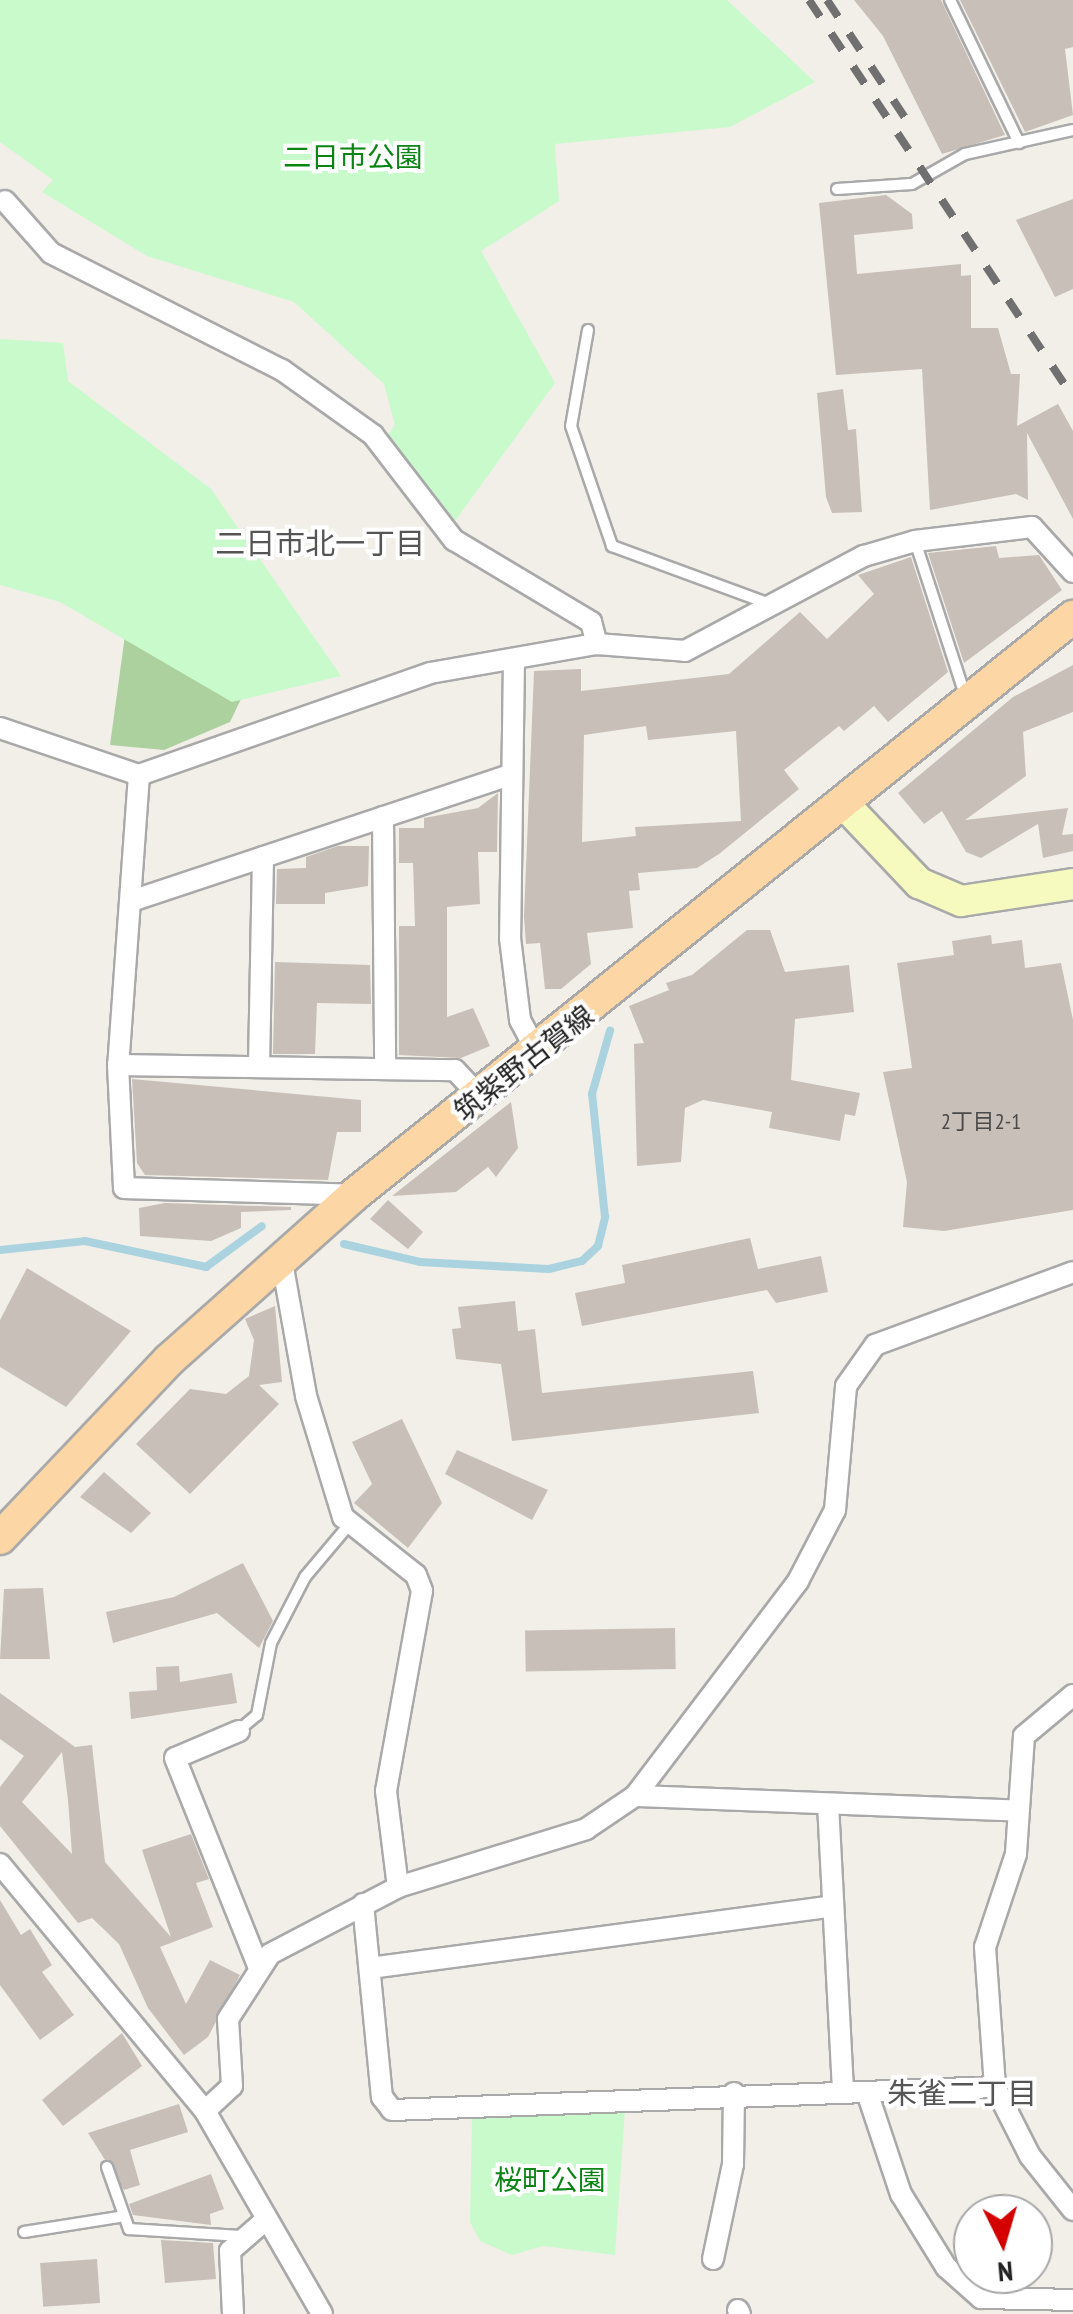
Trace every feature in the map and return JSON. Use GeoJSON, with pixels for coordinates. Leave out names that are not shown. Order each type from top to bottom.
{"type":"FeatureCollection","features":[{"type":"Feature","properties":{"kind":"main road","name":"筑紫野古賀線"},"geometry":{"type":"LineString","coordinates":[[0,1538],[169,1360],[354,1194],[538,1054],[1073,616]]}},
{"type":"Feature","properties":{"kind":"main road"},"geometry":{"type":"LineString","coordinates":[[845,805],[919,883],[961,902],[1073,884]]}},
{"type":"Feature","properties":{"kind":"street"},"geometry":{"type":"LineString","coordinates":[[5,200],[51,254],[282,370],[374,435],[454,540],[591,622],[597,644]]}},
{"type":"Feature","properties":{"kind":"street"},"geometry":{"type":"LineString","coordinates":[[0,727],[139,775],[430,673],[597,644],[684,651],[864,556],[915,542],[1032,527],[1073,572]]}},
{"type":"Feature","properties":{"kind":"street"},"geometry":{"type":"LineString","coordinates":[[514,659],[510,938],[520,1020],[538,1054]]}},
{"type":"Feature","properties":{"kind":"street"},"geometry":{"type":"LineString","coordinates":[[134,900],[512,774]]}},
{"type":"Feature","properties":{"kind":"street"},"geometry":{"type":"LineString","coordinates":[[139,775],[134,900],[118,1065],[124,1188],[354,1194]]}},
{"type":"Feature","properties":{"kind":"street"},"geometry":{"type":"LineString","coordinates":[[383,817],[385,1069]]}},
{"type":"Feature","properties":{"kind":"street"},"geometry":{"type":"LineString","coordinates":[[259,1066],[263,857]]}},
{"type":"Feature","properties":{"kind":"street"},"geometry":{"type":"LineString","coordinates":[[118,1065],[455,1070],[480,1098]]}},
{"type":"Feature","properties":{"kind":"street"},"geometry":{"type":"LineString","coordinates":[[282,1262],[306,1396],[348,1526],[416,1575],[422,1590],[386,1791],[398,1887]]}},
{"type":"Feature","properties":{"kind":"street"},"geometry":{"type":"LineString","coordinates":[[204,2111],[232,2086],[228,2019],[259,1968],[398,1887],[586,1828],[635,1796],[798,1581],[836,1510],[846,1386],[875,1345],[1073,1272]]}},
{"type":"Feature","properties":{"kind":"street"},"geometry":{"type":"LineString","coordinates":[[1073,1695],[1024,1736],[1016,1854],[984,1947],[995,2087],[1030,2156],[1073,2210]]}},
{"type":"Feature","properties":{"kind":"street"},"geometry":{"type":"LineString","coordinates":[[239,1730],[176,1758],[259,1968]]}},
{"type":"Feature","properties":{"kind":"street"},"geometry":{"type":"LineString","coordinates":[[635,1796],[1018,1811]]}},
{"type":"Feature","properties":{"kind":"street"},"geometry":{"type":"LineString","coordinates":[[828,1804],[843,2091]]}},
{"type":"Feature","properties":{"kind":"street"},"geometry":{"type":"LineString","coordinates":[[0,1864],[204,2111],[262,2222],[322,2314]]}},
{"type":"Feature","properties":{"kind":"street"},"geometry":{"type":"LineString","coordinates":[[363,1904],[382,2097],[392,2110],[734,2093],[995,2087]]}},
{"type":"Feature","properties":{"kind":"street"},"geometry":{"type":"LineString","coordinates":[[370,1968],[833,1906]]}},
{"type":"Feature","properties":{"kind":"street"},"geometry":{"type":"LineString","coordinates":[[867,2092],[901,2194],[946,2267],[981,2298],[1073,2300]]}},
{"type":"Feature","properties":{"kind":"street"},"geometry":{"type":"LineString","coordinates":[[712,2259],[733,2164],[734,2093]]}},
{"type":"Feature","properties":{"kind":"street"},"geometry":{"type":"LineString","coordinates":[[234,2314],[230,2251],[240,2236],[262,2222]]}},
{"type":"Feature","properties":{"kind":"lane"},"geometry":{"type":"LineString","coordinates":[[950,0],[1019,144]]}},
{"type":"Feature","properties":{"kind":"lane"},"geometry":{"type":"LineString","coordinates":[[837,189],[912,184],[965,154],[1073,130]]}},
{"type":"Feature","properties":{"kind":"lane"},"geometry":{"type":"LineString","coordinates":[[588,330],[570,426],[612,546],[773,606]]}},
{"type":"Feature","properties":{"kind":"lane"},"geometry":{"type":"LineString","coordinates":[[915,542],[968,704]]}},
{"type":"Feature","properties":{"kind":"lane"},"geometry":{"type":"LineString","coordinates":[[239,1730],[257,1715],[271,1643],[305,1577],[348,1526]]}},
{"type":"Feature","properties":{"kind":"lane"},"geometry":{"type":"LineString","coordinates":[[107,2167],[119,2217],[129,2229],[240,2236]]}},
{"type":"Feature","properties":{"kind":"lane"},"geometry":{"type":"LineString","coordinates":[[24,2232],[119,2217]]}},
{"type":"Feature","properties":{"kind":"green space","name":"二日市公園"},"geometry":{"type":"Polygon","coordinates":[[[0,0],[727,0],[815,82],[730,127],[555,144],[559,201],[481,251],[555,383],[452,525],[386,438],[395,425],[384,384],[294,302],[147,256],[42,192],[53,180],[0,142],[0,0]]]}},
{"type":"Feature","properties":{"kind":"green space"},"geometry":{"type":"Polygon","coordinates":[[[0,339],[63,343],[68,381],[211,489],[341,676],[232,702],[60,602],[0,585],[0,339]]]}},
{"type":"Feature","properties":{"kind":"green space"},"geometry":{"type":"Polygon","coordinates":[[[0,440],[251,678],[230,722],[164,750],[110,745],[125,635],[0,440]]]}},
{"type":"Feature","properties":{"kind":"green space","name":"桜町公園"},"geometry":{"type":"Polygon","coordinates":[[[625,2109],[615,2255],[543,2246],[512,2255],[480,2241],[470,2222],[472,2115],[625,2109]]]}},
{"type":"Feature","properties":{"kind":"building"},"geometry":{"type":"Polygon","coordinates":[[[854,0],[941,0],[1005,135],[942,154],[883,36],[854,0]]]}},
{"type":"Feature","properties":{"kind":"building"},"geometry":{"type":"Polygon","coordinates":[[[960,0],[1073,0],[1073,47],[1065,49],[1073,115],[1025,132],[960,0]]]}},
{"type":"Feature","properties":{"kind":"building"},"geometry":{"type":"Polygon","coordinates":[[[886,195],[912,214],[913,229],[854,235],[857,274],[961,264],[961,276],[971,275],[971,328],[998,328],[1011,374],[1020,374],[1017,426],[1058,404],[1073,431],[1073,519],[1027,433],[1028,500],[1016,494],[930,510],[922,369],[836,375],[819,203],[886,195]]]}},
{"type":"Feature","properties":{"kind":"building"},"geometry":{"type":"Polygon","coordinates":[[[1073,199],[1073,289],[1055,297],[1016,220],[1073,199]]]}},
{"type":"Feature","properties":{"kind":"building"},"geometry":{"type":"Polygon","coordinates":[[[843,389],[848,430],[856,429],[862,512],[832,513],[826,497],[817,393],[843,389]]]}},
{"type":"Feature","properties":{"kind":"building"},"geometry":{"type":"Polygon","coordinates":[[[996,546],[999,558],[1039,555],[1062,590],[964,663],[928,553],[996,546]]]}},
{"type":"Feature","properties":{"kind":"building"},"geometry":{"type":"Polygon","coordinates":[[[911,557],[948,672],[888,722],[874,706],[844,731],[839,726],[784,770],[799,789],[719,854],[697,868],[638,873],[640,890],[629,891],[633,928],[587,933],[591,964],[561,989],[545,989],[540,943],[526,944],[524,917],[534,671],[581,669],[581,691],[729,674],[800,612],[827,639],[874,594],[858,575],[911,557]],[[646,726],[584,735],[582,842],[636,836],[635,827],[741,821],[736,731],[648,740],[646,726]]]}},
{"type":"Feature","properties":{"kind":"building"},"geometry":{"type":"Polygon","coordinates":[[[1073,665],[1073,712],[1023,732],[1026,776],[965,820],[1068,808],[1062,835],[1073,834],[1073,851],[1043,858],[1038,824],[981,858],[966,852],[942,811],[924,824],[898,793],[1013,697],[1073,665]]]}},
{"type":"Feature","properties":{"kind":"building"},"geometry":{"type":"Polygon","coordinates":[[[498,793],[497,852],[478,852],[480,904],[447,907],[447,1017],[473,1008],[490,1046],[461,1058],[399,1055],[399,926],[415,926],[413,863],[399,863],[399,828],[424,828],[424,818],[478,808],[498,793]]]}},
{"type":"Feature","properties":{"kind":"building"},"geometry":{"type":"Polygon","coordinates":[[[338,846],[369,846],[368,886],[325,893],[325,904],[276,904],[277,869],[306,868],[306,857],[338,846]]]}},
{"type":"Feature","properties":{"kind":"building"},"geometry":{"type":"Polygon","coordinates":[[[747,930],[770,930],[785,972],[849,965],[854,1012],[795,1019],[791,1080],[860,1093],[855,1116],[845,1114],[840,1141],[769,1128],[772,1112],[703,1100],[685,1108],[681,1162],[637,1166],[634,1044],[644,1043],[629,1006],[669,990],[666,983],[692,975],[747,930]]]}},
{"type":"Feature","properties":{"kind":"building"},"geometry":{"type":"Polygon","coordinates":[[[991,935],[992,944],[1022,940],[1025,968],[1061,963],[1073,1020],[1073,1210],[944,1231],[903,1227],[907,1182],[883,1072],[912,1068],[897,963],[954,955],[952,941],[991,935]]]}},
{"type":"Feature","properties":{"kind":"building"},"geometry":{"type":"Polygon","coordinates":[[[275,962],[370,965],[371,1004],[317,1003],[315,1054],[273,1054],[275,962]]]}},
{"type":"Feature","properties":{"kind":"building"},"geometry":{"type":"Polygon","coordinates":[[[132,1079],[361,1100],[361,1132],[337,1132],[328,1180],[145,1175],[137,1163],[132,1079]]]}},
{"type":"Feature","properties":{"kind":"building"},"geometry":{"type":"Polygon","coordinates":[[[511,1102],[518,1148],[496,1177],[488,1167],[456,1192],[392,1196],[511,1102]]]}},
{"type":"Feature","properties":{"kind":"building"},"geometry":{"type":"Polygon","coordinates":[[[388,1200],[423,1232],[408,1249],[370,1219],[388,1200]]]}},
{"type":"Feature","properties":{"kind":"building"},"geometry":{"type":"Polygon","coordinates":[[[165,1203],[291,1210],[241,1212],[241,1228],[211,1241],[140,1236],[139,1208],[165,1203]]]}},
{"type":"Feature","properties":{"kind":"building"},"geometry":{"type":"Polygon","coordinates":[[[750,1238],[758,1269],[821,1256],[828,1292],[776,1303],[767,1290],[582,1326],[575,1293],[625,1283],[622,1265],[750,1238]]]}},
{"type":"Feature","properties":{"kind":"building"},"geometry":{"type":"Polygon","coordinates":[[[27,1268],[131,1331],[66,1407],[0,1367],[0,1320],[27,1268]]]}},
{"type":"Feature","properties":{"kind":"building"},"geometry":{"type":"Polygon","coordinates":[[[515,1301],[518,1331],[535,1329],[542,1393],[753,1371],[759,1413],[512,1441],[501,1364],[456,1359],[452,1329],[461,1328],[458,1307],[515,1301]]]}},
{"type":"Feature","properties":{"kind":"building"},"geometry":{"type":"Polygon","coordinates":[[[275,1306],[282,1382],[259,1385],[279,1404],[190,1494],[136,1444],[190,1389],[226,1394],[249,1376],[254,1340],[245,1319],[275,1306]]]}},
{"type":"Feature","properties":{"kind":"building"},"geometry":{"type":"Polygon","coordinates":[[[402,1419],[442,1503],[408,1548],[354,1503],[372,1484],[352,1442],[402,1419]]]}},
{"type":"Feature","properties":{"kind":"building"},"geometry":{"type":"Polygon","coordinates":[[[457,1450],[548,1490],[532,1520],[445,1474],[457,1450]]]}},
{"type":"Feature","properties":{"kind":"building"},"geometry":{"type":"Polygon","coordinates":[[[104,1472],[151,1513],[131,1533],[80,1497],[104,1472]]]}},
{"type":"Feature","properties":{"kind":"building"},"geometry":{"type":"Polygon","coordinates":[[[243,1563],[273,1621],[259,1648],[217,1613],[113,1643],[106,1612],[174,1597],[243,1563]]]}},
{"type":"Feature","properties":{"kind":"building"},"geometry":{"type":"Polygon","coordinates":[[[43,1588],[50,1659],[0,1659],[4,1589],[43,1588]]]}},
{"type":"Feature","properties":{"kind":"building"},"geometry":{"type":"Polygon","coordinates":[[[675,1628],[676,1669],[526,1672],[525,1631],[675,1628]]]}},
{"type":"Feature","properties":{"kind":"building"},"geometry":{"type":"Polygon","coordinates":[[[179,1666],[180,1682],[232,1673],[237,1703],[131,1719],[129,1692],[157,1690],[156,1667],[179,1666]]]}},
{"type":"Feature","properties":{"kind":"building"},"geometry":{"type":"Polygon","coordinates":[[[0,1693],[75,1747],[92,1745],[105,1862],[171,1937],[142,1850],[191,1834],[209,1879],[196,1883],[213,1927],[160,1947],[186,2004],[210,1960],[240,1975],[208,2037],[184,2055],[148,2008],[119,1944],[92,1918],[78,1923],[0,1826],[0,1787],[24,1756],[0,1739],[0,1693]],[[62,1752],[22,1802],[72,1854],[62,1752]]]}},
{"type":"Feature","properties":{"kind":"building"},"geometry":{"type":"Polygon","coordinates":[[[0,1900],[21,1935],[30,1929],[52,1965],[42,1972],[74,2015],[40,2040],[0,1985],[0,1900]]]}},
{"type":"Feature","properties":{"kind":"building"},"geometry":{"type":"Polygon","coordinates":[[[122,2033],[142,2066],[63,2126],[42,2100],[122,2033]]]}},
{"type":"Feature","properties":{"kind":"building"},"geometry":{"type":"Polygon","coordinates":[[[179,2104],[188,2132],[130,2150],[140,2185],[124,2190],[88,2133],[179,2104]]]}},
{"type":"Feature","properties":{"kind":"building"},"geometry":{"type":"Polygon","coordinates":[[[211,2174],[224,2209],[210,2214],[211,2225],[133,2215],[129,2204],[211,2174]]]}},
{"type":"Feature","properties":{"kind":"building"},"geometry":{"type":"Polygon","coordinates":[[[161,2240],[213,2243],[216,2279],[165,2283],[161,2240]]]}},
{"type":"Feature","properties":{"kind":"building"},"geometry":{"type":"Polygon","coordinates":[[[97,2259],[100,2303],[43,2307],[40,2263],[97,2259]]]}},
{"type":"Feature","properties":{"kind":"waterway"},"geometry":{"type":"LineString","coordinates":[[344,1244],[420,1262],[549,1269],[582,1261],[598,1246],[605,1217],[592,1094],[610,1031]]}},
{"type":"Feature","properties":{"kind":"waterway"},"geometry":{"type":"LineString","coordinates":[[0,1250],[85,1241],[206,1267],[262,1226]]}},
{"type":"Feature","properties":{"kind":"railway"},"geometry":{"type":"LineString","coordinates":[[809,0],[1073,397]]}},
{"type":"Feature","properties":{"kind":"railway"},"geometry":{"type":"LineString","coordinates":[[827,0],[905,118]]}},
{"type":"Feature","properties":{"kind":"district","name":"二日市北一丁目"},"geometry":{"type":"Point","coordinates":[320,543]}},
{"type":"Feature","properties":{"kind":"district","name":"朱雀二丁目"},"geometry":{"type":"Point","coordinates":[962,2093]}}]}
